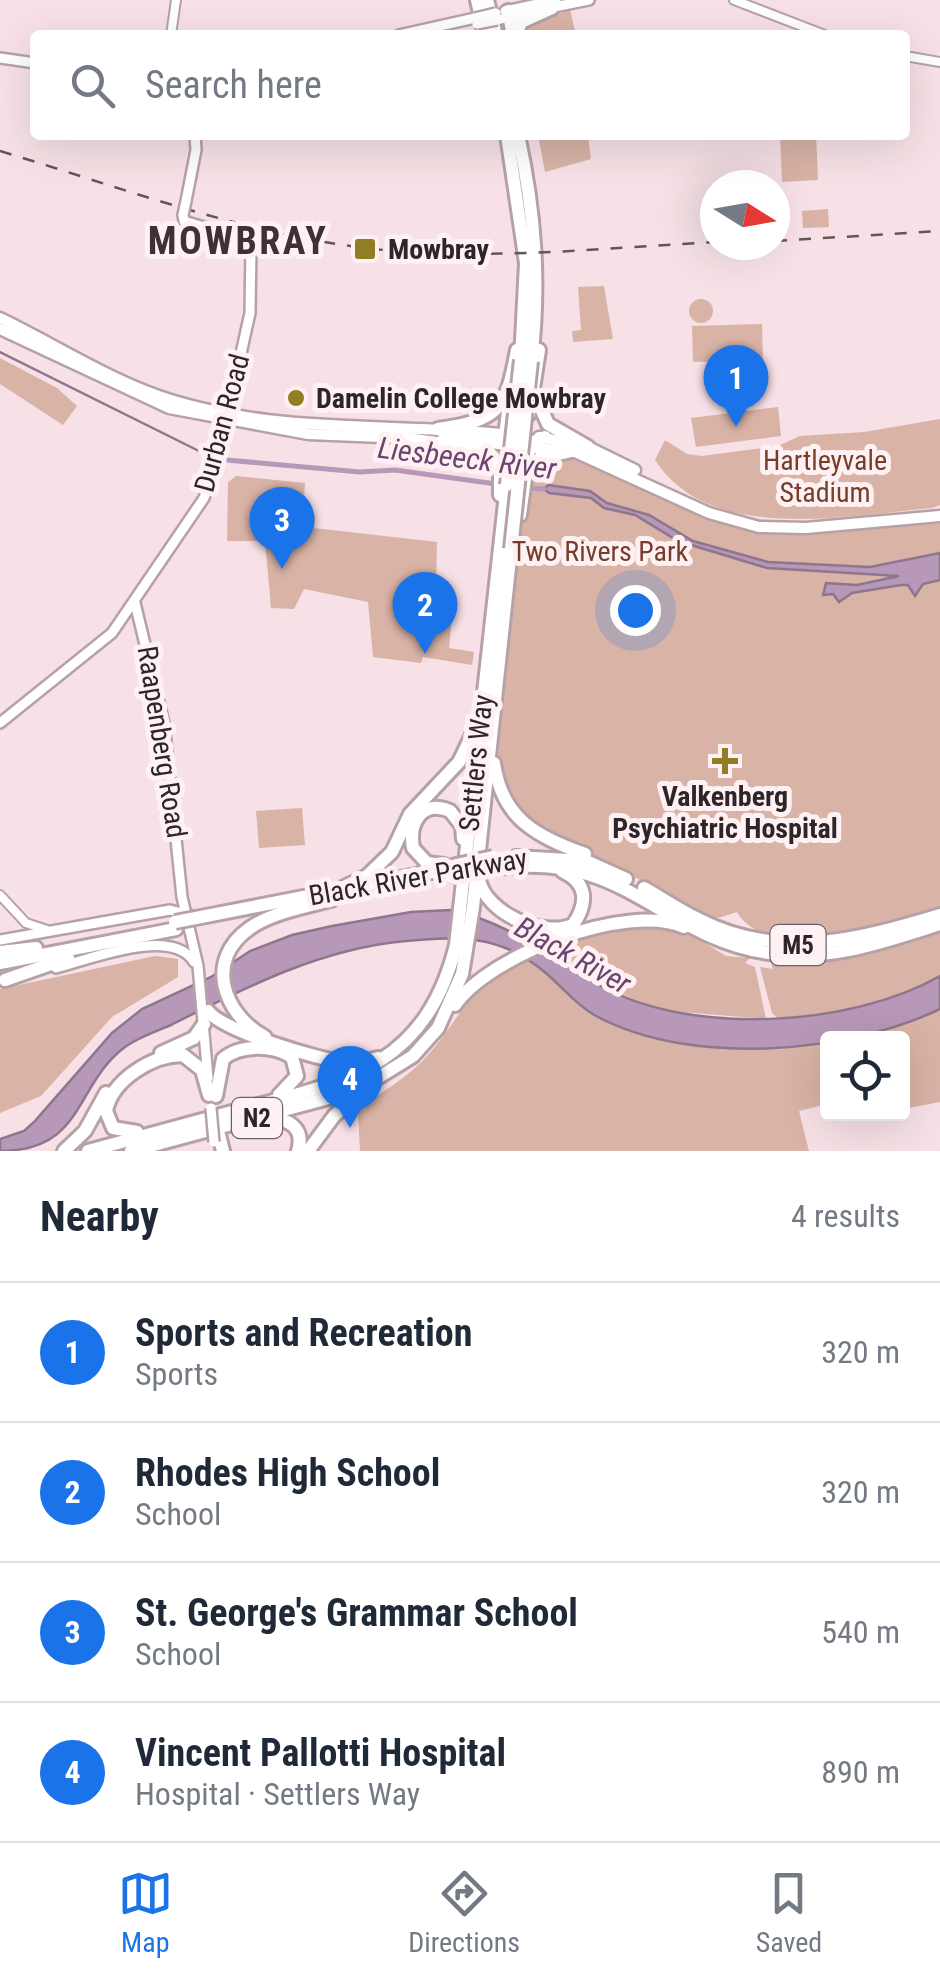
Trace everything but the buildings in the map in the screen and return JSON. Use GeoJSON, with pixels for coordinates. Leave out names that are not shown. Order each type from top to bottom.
{"type":"FeatureCollection","features":[{"type":"Feature","properties":{"kind":"highway"},"geometry":{"type":"LineString","coordinates":[[476,26],[477,0]]}},
{"type":"Feature","properties":{"kind":"highway"},"geometry":{"type":"LineString","coordinates":[[487,0],[495,30]]}},
{"type":"Feature","properties":{"kind":"highway"},"geometry":{"type":"LineString","coordinates":[[517,30],[521,22],[548,5]]}},
{"type":"Feature","properties":{"kind":"highway"},"geometry":{"type":"LineString","coordinates":[[503,15],[512,30]]}},
{"type":"Feature","properties":{"kind":"highway"},"geometry":{"type":"LineString","coordinates":[[504,140],[529,223]]}},
{"type":"Feature","properties":{"kind":"highway","name":"Settlers Way"},"geometry":{"type":"LineString","coordinates":[[519,140],[536,318],[526,360]]}},
{"type":"Feature","properties":{"kind":"highway"},"geometry":{"type":"LineString","coordinates":[[527,140],[529,223]]}},
{"type":"Feature","properties":{"kind":"highway","name":"Settlers Way"},"geometry":{"type":"LineString","coordinates":[[88,1151],[335,1098],[380,1079],[413,1056],[438,1028],[454,996],[467,906],[491,861],[492,736],[526,360],[529,223]]}},
{"type":"Feature","properties":{"kind":"highway"},"geometry":{"type":"LineString","coordinates":[[438,430],[474,424],[493,414],[510,390],[526,303]]}},
{"type":"Feature","properties":{"kind":"highway"},"geometry":{"type":"LineString","coordinates":[[501,483],[534,393],[539,347],[536,318]]}},
{"type":"Feature","properties":{"kind":"highway"},"geometry":{"type":"LineString","coordinates":[[506,596],[529,450],[506,428],[512,375]]}},
{"type":"Feature","properties":{"kind":"highway"},"geometry":{"type":"LineString","coordinates":[[534,393],[548,424],[588,446]]}},
{"type":"Feature","properties":{"kind":"highway"},"geometry":{"type":"LineString","coordinates":[[482,442],[544,437]]}},
{"type":"Feature","properties":{"kind":"highway"},"geometry":{"type":"LineString","coordinates":[[399,438],[484,449],[496,459],[501,483],[496,582]]}},
{"type":"Feature","properties":{"kind":"highway"},"geometry":{"type":"LineString","coordinates":[[525,483],[540,458],[572,451]]}},
{"type":"Feature","properties":{"kind":"highway","name":"Settlers Way"},"geometry":{"type":"LineString","coordinates":[[467,906],[455,868],[486,678],[496,582],[506,548]]}},
{"type":"Feature","properties":{"kind":"highway"},"geometry":{"type":"LineString","coordinates":[[265,1037],[243,1023],[229,1006],[223,973],[230,949],[252,926],[334,895],[380,866],[417,806],[458,762],[475,728],[486,678]]}},
{"type":"Feature","properties":{"kind":"highway"},"geometry":{"type":"LineString","coordinates":[[492,736],[498,784],[512,814],[526,828],[604,862],[661,897]]}},
{"type":"Feature","properties":{"kind":"highway"},"geometry":{"type":"LineString","coordinates":[[442,808],[457,818],[455,868],[428,862],[413,848],[412,824],[424,810],[442,808]]}},
{"type":"Feature","properties":{"kind":"highway","name":"Black River Parkway"},"geometry":{"type":"LineString","coordinates":[[188,919],[334,895],[516,857],[586,861],[726,931],[788,945],[866,938],[940,915]]}},
{"type":"Feature","properties":{"kind":"highway"},"geometry":{"type":"LineString","coordinates":[[491,861],[552,869],[572,876],[581,886],[583,911],[574,925],[559,931],[541,930],[494,905],[480,882],[491,861]]}},
{"type":"Feature","properties":{"kind":"highway","name":"Black River Parkway"},"geometry":{"type":"LineString","coordinates":[[491,861],[548,865],[595,874],[706,933],[766,953],[799,956],[848,952],[940,924]]}},
{"type":"Feature","properties":{"kind":"highway"},"geometry":{"type":"LineString","coordinates":[[438,1028],[477,979],[510,961],[605,924],[642,918],[673,922],[751,952],[766,953]]}},
{"type":"Feature","properties":{"kind":"highway","name":"M5"},"geometry":{"type":"LineString","coordinates":[[0,964],[143,936],[188,919]]}},
{"type":"Feature","properties":{"kind":"highway","name":"M5"},"geometry":{"type":"LineString","coordinates":[[0,954],[188,919]]}},
{"type":"Feature","properties":{"kind":"highway"},"geometry":{"type":"LineString","coordinates":[[2,980],[143,936]]}},
{"type":"Feature","properties":{"kind":"highway","name":"Settlers Way"},"geometry":{"type":"LineString","coordinates":[[132,1151],[258,1105],[356,1076],[409,1038],[439,996],[461,946]]}},
{"type":"Feature","properties":{"kind":"highway"},"geometry":{"type":"LineString","coordinates":[[64,1151],[85,1131],[120,1075],[194,1038],[205,1014],[223,1025],[354,1063],[381,1056],[409,1038]]}},
{"type":"Feature","properties":{"kind":"highway"},"geometry":{"type":"LineString","coordinates":[[213,1101],[221,1063],[233,1051],[285,1052],[297,1065],[294,1084],[258,1105]]}},
{"type":"Feature","properties":{"kind":"highway"},"geometry":{"type":"LineString","coordinates":[[213,1101],[196,1062],[174,1055],[121,1082],[106,1111],[113,1128],[122,1133],[286,1120],[300,1135],[298,1151]]}},
{"type":"Feature","properties":{"kind":"highway"},"geometry":{"type":"LineString","coordinates":[[308,1151],[334,1116],[380,1079]]}},
{"type":"Feature","properties":{"kind":"main road"},"geometry":{"type":"LineString","coordinates":[[442,30],[476,26],[548,5],[589,0]]}},
{"type":"Feature","properties":{"kind":"main road"},"geometry":{"type":"LineString","coordinates":[[0,60],[30,64]]}},
{"type":"Feature","properties":{"kind":"main road","name":"Durban Road"},"geometry":{"type":"LineString","coordinates":[[0,723],[92,651],[135,603],[201,504],[216,466],[251,307],[252,243],[182,220],[195,140]]}},
{"type":"Feature","properties":{"kind":"main road"},"geometry":{"type":"LineString","coordinates":[[0,318],[152,393],[227,416],[338,429],[438,430],[518,440],[572,451],[652,483]]}},
{"type":"Feature","properties":{"kind":"main road"},"geometry":{"type":"LineString","coordinates":[[0,328],[150,401],[308,434],[482,442]]}},
{"type":"Feature","properties":{"kind":"main road"},"geometry":{"type":"LineString","coordinates":[[544,437],[588,446],[709,513],[759,527],[806,528],[940,516]]}},
{"type":"Feature","properties":{"kind":"main road","name":"Raapenberg Road"},"geometry":{"type":"LineString","coordinates":[[135,603],[164,723],[188,919]]}},
{"type":"Feature","properties":{"kind":"main road","name":"Raapenberg Road"},"geometry":{"type":"LineString","coordinates":[[182,882],[182,898],[201,976],[219,1145]]}},
{"type":"Feature","properties":{"kind":"main road"},"geometry":{"type":"LineString","coordinates":[[0,940],[61,930],[188,919]]}},
{"type":"Feature","properties":{"kind":"main road"},"geometry":{"type":"LineString","coordinates":[[2,980],[165,943],[184,949],[201,976]]}},
{"type":"Feature","properties":{"kind":"street"},"geometry":{"type":"LineString","coordinates":[[172,30],[176,0]]}},
{"type":"Feature","properties":{"kind":"street"},"geometry":{"type":"LineString","coordinates":[[734,0],[813,30]]}},
{"type":"Feature","properties":{"kind":"street"},"geometry":{"type":"LineString","coordinates":[[910,57],[940,62]]}},
{"type":"Feature","properties":{"kind":"street"},"geometry":{"type":"LineString","coordinates":[[0,894],[26,923],[61,930]]}},
{"type":"Feature","properties":{"kind":"green space"},"geometry":{"type":"Polygon","coordinates":[[[570,10],[575,30],[520,30],[521,26],[570,10]]]}},
{"type":"Feature","properties":{"kind":"green space"},"geometry":{"type":"Polygon","coordinates":[[[539,140],[589,140],[591,159],[545,172],[539,140]]]}},
{"type":"Feature","properties":{"kind":"green space"},"geometry":{"type":"Polygon","coordinates":[[[780,140],[816,140],[818,180],[790,182],[790,170],[781,170],[780,140]]]}},
{"type":"Feature","properties":{"kind":"green space"},"geometry":{"type":"Polygon","coordinates":[[[828,209],[829,227],[803,228],[802,211],[828,209]]]}},
{"type":"Feature","properties":{"kind":"green space"},"geometry":{"type":"Polygon","coordinates":[[[604,286],[613,339],[573,342],[572,331],[581,330],[578,287],[604,286]]]}},
{"type":"Feature","properties":{"kind":"green space"},"geometry":{"type":"Polygon","coordinates":[[[701,299],[710,302],[710,320],[701,323],[692,320],[689,311],[692,302],[701,299]]]}},
{"type":"Feature","properties":{"kind":"green space"},"geometry":{"type":"Polygon","coordinates":[[[762,324],[763,360],[693,362],[692,326],[762,324]]]}},
{"type":"Feature","properties":{"kind":"green space"},"geometry":{"type":"Polygon","coordinates":[[[0,358],[57,388],[77,406],[63,425],[0,384],[0,358]]]}},
{"type":"Feature","properties":{"kind":"green space"},"geometry":{"type":"Polygon","coordinates":[[[778,407],[781,436],[696,447],[691,418],[778,407]]]}},
{"type":"Feature","properties":{"kind":"green space","name":"Hartleyvale Stadium"},"geometry":{"type":"Polygon","coordinates":[[[940,419],[940,505],[932,508],[818,519],[742,514],[708,504],[679,486],[655,460],[665,440],[687,454],[702,456],[778,446],[800,436],[864,432],[940,419]]]}},
{"type":"Feature","properties":{"kind":"green space","name":"Two Rivers Park"},"geometry":{"type":"Polygon","coordinates":[[[572,451],[688,503],[759,527],[940,516],[940,907],[833,935],[776,936],[753,928],[737,912],[715,919],[519,817],[497,767],[510,632],[506,596],[526,475],[531,466],[572,451]]]}},
{"type":"Feature","properties":{"kind":"green space"},"geometry":{"type":"Polygon","coordinates":[[[236,476],[305,483],[303,514],[315,515],[314,528],[437,542],[436,589],[453,605],[449,648],[474,652],[472,665],[423,657],[421,663],[373,657],[368,602],[304,589],[294,609],[271,608],[265,541],[227,541],[228,482],[236,476]]]}},
{"type":"Feature","properties":{"kind":"green space"},"geometry":{"type":"Polygon","coordinates":[[[302,808],[305,845],[259,848],[256,811],[302,808]]]}},
{"type":"Feature","properties":{"kind":"green space"},"geometry":{"type":"Polygon","coordinates":[[[626,921],[685,931],[726,956],[750,958],[745,963],[755,967],[766,1019],[658,1010],[600,985],[548,952],[626,921]]]}},
{"type":"Feature","properties":{"kind":"green space"},"geometry":{"type":"Polygon","coordinates":[[[940,932],[940,976],[922,985],[883,1001],[820,1016],[780,1020],[772,1013],[760,967],[773,969],[770,960],[848,959],[940,932]]]}},
{"type":"Feature","properties":{"kind":"green space"},"geometry":{"type":"Polygon","coordinates":[[[155,956],[178,959],[178,977],[112,1017],[41,1096],[0,1113],[0,989],[155,956]]]}},
{"type":"Feature","properties":{"kind":"green space"},"geometry":{"type":"Polygon","coordinates":[[[527,959],[602,1019],[717,1047],[772,1049],[820,1043],[820,1106],[799,1111],[809,1151],[360,1151],[358,1111],[415,1068],[478,991],[508,967],[527,959]]]}},
{"type":"Feature","properties":{"kind":"green space"},"geometry":{"type":"Polygon","coordinates":[[[940,1009],[940,1102],[910,1108],[910,1031],[886,1031],[940,1009]]]}},
{"type":"Feature","properties":{"kind":"shaded area"},"geometry":{"type":"Polygon","coordinates":[[[548,485],[590,491],[607,503],[649,515],[693,541],[768,562],[870,567],[940,553],[940,580],[923,584],[915,596],[908,585],[901,585],[852,593],[839,602],[833,594],[823,595],[826,583],[857,585],[899,576],[767,568],[678,541],[635,515],[604,508],[591,498],[549,493],[544,489],[548,485]]]}},
{"type":"Feature","properties":{"kind":"shaded area","name":"Black River"},"geometry":{"type":"Polygon","coordinates":[[[451,910],[492,923],[601,986],[638,1002],[679,1013],[770,1019],[817,1015],[903,993],[940,976],[940,1009],[878,1031],[820,1031],[817,1044],[724,1048],[678,1043],[636,1033],[598,1017],[530,961],[498,945],[446,939],[375,945],[286,971],[136,1040],[108,1062],[63,1128],[28,1148],[0,1151],[0,1139],[24,1131],[34,1122],[112,1033],[142,1009],[211,977],[250,951],[292,935],[411,912],[451,910]]]}},
{"type":"Feature","properties":{"kind":"waterway","name":"Liesbeeck River"},"geometry":{"type":"LineString","coordinates":[[0,352],[213,458]]}},
{"type":"Feature","properties":{"kind":"waterway","name":"Liesbeeck River"},"geometry":{"type":"LineString","coordinates":[[227,460],[360,472],[395,470],[496,484]]}},
{"type":"Feature","properties":{"kind":"waterway","name":"Liesbeeck River"},"geometry":{"type":"LineString","coordinates":[[527,488],[544,489]]}},
{"type":"Feature","properties":{"kind":"railway"},"geometry":{"type":"LineString","coordinates":[[0,151],[232,222],[374,249],[502,254],[700,243]]}},
{"type":"Feature","properties":{"kind":"railway"},"geometry":{"type":"LineString","coordinates":[[790,240],[940,231]]}},
{"type":"Feature","properties":{"kind":"place","name":"Mowbray"},"geometry":{"type":"Point","coordinates":[365,249]}},
{"type":"Feature","properties":{"kind":"place","name":"Damelin College Mowbray"},"geometry":{"type":"Point","coordinates":[296,398]}},
{"type":"Feature","properties":{"kind":"place","name":"Sports and Recreation"},"geometry":{"type":"Point","coordinates":[736,427]}},
{"type":"Feature","properties":{"kind":"place","name":"St. George's Grammar School"},"geometry":{"type":"Point","coordinates":[282,569]}},
{"type":"Feature","properties":{"kind":"place","name":"Rhodes High School"},"geometry":{"type":"Point","coordinates":[425,654]}},
{"type":"Feature","properties":{"kind":"place","name":"Valkenberg Psychiatric Hospital"},"geometry":{"type":"Point","coordinates":[725,761]}},
{"type":"Feature","properties":{"kind":"place","name":"Vincent Pallotti Hospital"},"geometry":{"type":"Point","coordinates":[350,1128]}},
{"type":"Feature","properties":{"kind":"district","name":"MOWBRAY"},"geometry":{"type":"Point","coordinates":[238,241]}}]}
